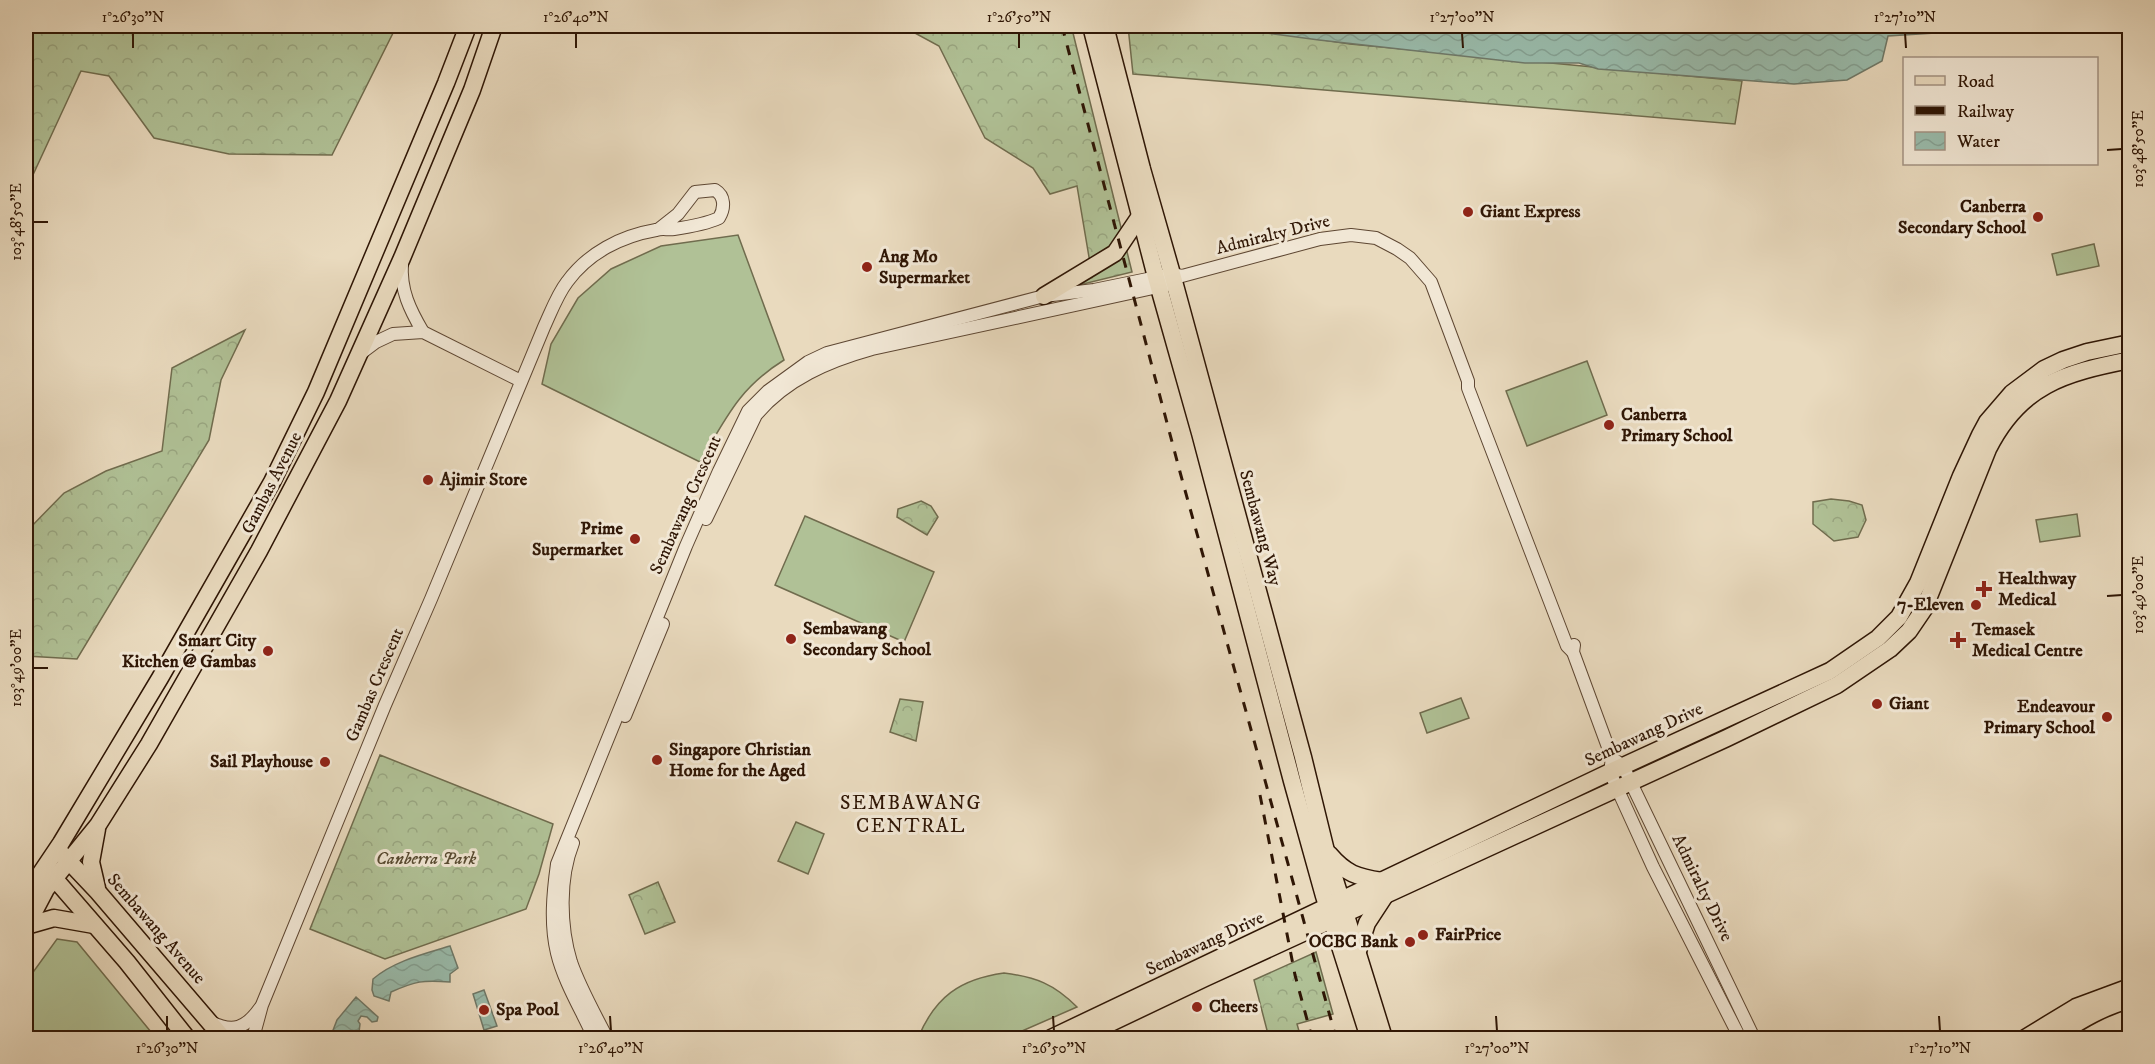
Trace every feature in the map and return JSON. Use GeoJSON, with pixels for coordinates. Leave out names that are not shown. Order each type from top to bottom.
{"type":"FeatureCollection","features":[{"type":"Feature","properties":{"kind":"main road","name":"Gambas Avenue"},"geometry":{"type":"LineString","coordinates":[[63,855],[160,678],[272,482],[303,419],[433,116],[468,26]]}},
{"type":"Feature","properties":{"kind":"main road","name":"Gambas Avenue"},"geometry":{"type":"LineString","coordinates":[[26,895],[63,855],[98,825],[149,744],[259,551],[359,355],[472,90],[494,26]]}},
{"type":"Feature","properties":{"kind":"main road","name":"Sembawang Way"},"geometry":{"type":"LineString","coordinates":[[1099,29],[1140,216],[1169,279],[1203,444],[1292,781],[1336,911],[1369,1038]]}},
{"type":"Feature","properties":{"kind":"main road","name":"Sembawang Way"},"geometry":{"type":"LineString","coordinates":[[1099,29],[1142,169],[1169,279],[1303,757],[1326,851],[1336,911],[1357,954],[1384,1038]]}},
{"type":"Feature","properties":{"kind":"main road"},"geometry":{"type":"LineString","coordinates":[[1044,296],[1115,253],[1140,216]]}},
{"type":"Feature","properties":{"kind":"main road","name":"Sembawang Drive"},"geometry":{"type":"LineString","coordinates":[[1384,888],[1615,765],[1830,671],[1878,638],[1899,616],[1918,583],[1960,476],[1987,422],[1998,408],[2019,387],[2044,369],[2087,352],[2130,343]]}},
{"type":"Feature","properties":{"kind":"main road","name":"Sembawang Drive"},"geometry":{"type":"LineString","coordinates":[[1079,1038],[1384,888],[1727,738],[1837,685],[1890,649],[1909,631],[1924,609],[1988,449],[1998,429],[2015,408],[2057,379],[2087,368],[2130,360]]}},
{"type":"Feature","properties":{"kind":"main road"},"geometry":{"type":"LineString","coordinates":[[303,419],[306,435],[311,438],[315,437],[322,431]]}},
{"type":"Feature","properties":{"kind":"main road"},"geometry":{"type":"LineString","coordinates":[[272,482],[279,477],[287,476],[290,480],[290,492]]}},
{"type":"Feature","properties":{"kind":"main road"},"geometry":{"type":"LineString","coordinates":[[1292,781],[1296,781],[1301,774],[1303,757]]}},
{"type":"Feature","properties":{"kind":"main road"},"geometry":{"type":"LineString","coordinates":[[98,825],[91,862],[98,892]]}},
{"type":"Feature","properties":{"kind":"main road"},"geometry":{"type":"LineString","coordinates":[[1326,851],[1352,875],[1384,888],[1367,923],[1357,954]]}},
{"type":"Feature","properties":{"kind":"main road","name":"Sembawang Avenue"},"geometry":{"type":"LineString","coordinates":[[63,855],[98,892],[223,1038]]}},
{"type":"Feature","properties":{"kind":"main road","name":"Gambas Avenue"},"geometry":{"type":"LineString","coordinates":[[26,927],[46,889],[49,872]]}},
{"type":"Feature","properties":{"kind":"main road"},"geometry":{"type":"LineString","coordinates":[[49,872],[127,962],[187,1038]]}},
{"type":"Feature","properties":{"kind":"main road","name":"Sembawang Drive"},"geometry":{"type":"LineString","coordinates":[[1051,1038],[1336,911]]}},
{"type":"Feature","properties":{"kind":"main road"},"geometry":{"type":"LineString","coordinates":[[26,927],[54,918],[94,925]]}},
{"type":"Feature","properties":{"kind":"main road"},"geometry":{"type":"LineString","coordinates":[[2025,1038],[2076,1007],[2130,987]]}},
{"type":"Feature","properties":{"kind":"main road"},"geometry":{"type":"LineString","coordinates":[[2053,1038],[2090,1015],[2130,1000]]}},
{"type":"Feature","properties":{"kind":"street","name":"Gambas Crescent"},"geometry":{"type":"LineString","coordinates":[[253,1038],[262,1005],[385,705],[521,381],[566,283],[588,259],[610,244],[645,232],[674,229],[719,218],[723,211],[722,196],[715,190],[695,192],[678,214],[659,229]]}},
{"type":"Feature","properties":{"kind":"street","name":"Admiralty Drive"},"geometry":{"type":"LineString","coordinates":[[1169,279],[1320,239],[1351,235],[1376,238],[1397,249],[1410,258],[1431,282],[1468,381],[1474,385],[1574,643],[1574,652],[1615,765],[1754,1038]]}},
{"type":"Feature","properties":{"kind":"street"},"geometry":{"type":"LineString","coordinates":[[402,258],[401,276],[407,302],[423,332]]}},
{"type":"Feature","properties":{"kind":"street","name":"Sembawang Crescent"},"geometry":{"type":"LineString","coordinates":[[594,1038],[557,954],[553,930],[553,894],[557,864],[686,546],[748,411],[768,391],[808,362],[827,353],[1044,296],[1169,279]]}},
{"type":"Feature","properties":{"kind":"street","name":"Sembawang Crescent"},"geometry":{"type":"LineString","coordinates":[[607,1038],[572,963],[563,912],[569,853],[705,521],[756,415],[772,399],[807,373],[851,354],[1033,313],[1169,279]]}},
{"type":"Feature","properties":{"kind":"street"},"geometry":{"type":"LineString","coordinates":[[359,355],[376,342],[393,334],[423,332],[521,381]]}},
{"type":"Feature","properties":{"kind":"street","name":"Admiralty Drive"},"geometry":{"type":"LineString","coordinates":[[1624,784],[1656,873],[1740,1038]]}},
{"type":"Feature","properties":{"kind":"street","name":"Gambas Crescent"},"geometry":{"type":"LineString","coordinates":[[210,1022],[224,1028],[239,1027],[262,1005]]}},
{"type":"Feature","properties":{"kind":"green space"},"geometry":{"type":"Polygon","coordinates":[[[26,26],[396,27],[332,155],[229,154],[154,138],[109,76],[81,71],[26,190],[26,26]]]}},
{"type":"Feature","properties":{"kind":"green space"},"geometry":{"type":"Polygon","coordinates":[[[902,26],[976,26],[1073,33],[1132,272],[1067,288],[1090,263],[1077,186],[1050,194],[1033,168],[985,138],[939,46],[902,26]]]}},
{"type":"Feature","properties":{"kind":"green space"},"geometry":{"type":"Polygon","coordinates":[[[1128,26],[1230,26],[1350,44],[1742,81],[1735,124],[1133,74],[1128,26]]]}},
{"type":"Feature","properties":{"kind":"green space"},"geometry":{"type":"Polygon","coordinates":[[[738,235],[784,360],[756,382],[735,405],[700,462],[542,384],[551,344],[578,298],[611,269],[661,246],[738,235]]]}},
{"type":"Feature","properties":{"kind":"green space"},"geometry":{"type":"Polygon","coordinates":[[[2094,244],[2099,266],[2057,275],[2052,254],[2094,244]]]}},
{"type":"Feature","properties":{"kind":"green space"},"geometry":{"type":"Polygon","coordinates":[[[245,330],[221,380],[209,440],[77,659],[26,656],[26,532],[64,493],[106,471],[162,451],[172,368],[245,330]]]}},
{"type":"Feature","properties":{"kind":"green space"},"geometry":{"type":"Polygon","coordinates":[[[1587,361],[1607,415],[1527,446],[1506,391],[1587,361]]]}},
{"type":"Feature","properties":{"kind":"green space"},"geometry":{"type":"Polygon","coordinates":[[[1831,499],[1862,505],[1866,520],[1858,537],[1834,541],[1813,524],[1813,502],[1831,499]]]}},
{"type":"Feature","properties":{"kind":"green space"},"geometry":{"type":"Polygon","coordinates":[[[921,501],[931,506],[938,517],[927,535],[897,517],[898,509],[921,501]]]}},
{"type":"Feature","properties":{"kind":"green space"},"geometry":{"type":"Polygon","coordinates":[[[2077,514],[2080,536],[2040,542],[2036,520],[2077,514]]]}},
{"type":"Feature","properties":{"kind":"green space"},"geometry":{"type":"Polygon","coordinates":[[[805,516],[934,572],[904,642],[775,585],[805,516]]]}},
{"type":"Feature","properties":{"kind":"green space"},"geometry":{"type":"Polygon","coordinates":[[[1461,698],[1469,718],[1427,733],[1420,713],[1461,698]]]}},
{"type":"Feature","properties":{"kind":"green space"},"geometry":{"type":"Polygon","coordinates":[[[900,699],[923,702],[916,741],[890,732],[900,699]]]}},
{"type":"Feature","properties":{"kind":"green space","name":"Canberra Park"},"geometry":{"type":"Polygon","coordinates":[[[380,755],[553,824],[526,909],[385,959],[310,929],[380,755]]]}},
{"type":"Feature","properties":{"kind":"green space"},"geometry":{"type":"Polygon","coordinates":[[[796,822],[824,834],[808,874],[778,861],[796,822]]]}},
{"type":"Feature","properties":{"kind":"green space"},"geometry":{"type":"Polygon","coordinates":[[[658,882],[675,922],[645,934],[629,895],[658,882]]]}},
{"type":"Feature","properties":{"kind":"green space"},"geometry":{"type":"Polygon","coordinates":[[[57,939],[77,942],[156,1038],[26,1038],[26,982],[57,939]]]}},
{"type":"Feature","properties":{"kind":"green space"},"geometry":{"type":"Polygon","coordinates":[[[1316,952],[1333,1014],[1297,1024],[1301,1038],[1269,1038],[1254,980],[1316,952]]]}},
{"type":"Feature","properties":{"kind":"green space"},"geometry":{"type":"Polygon","coordinates":[[[1004,973],[1044,983],[1077,1007],[1006,1038],[918,1038],[932,1011],[951,992],[974,980],[1004,973]]]}},
{"type":"Feature","properties":{"kind":"water"},"geometry":{"type":"Polygon","coordinates":[[[1214,26],[2046,26],[1888,36],[1882,61],[1847,80],[1794,84],[1598,69],[1579,63],[1525,63],[1214,26]]]}},
{"type":"Feature","properties":{"kind":"water"},"geometry":{"type":"Polygon","coordinates":[[[450,946],[458,968],[450,974],[450,982],[413,983],[391,992],[389,1001],[374,996],[373,979],[390,967],[450,946]]]}},
{"type":"Feature","properties":{"kind":"water","name":"Spa Pool"},"geometry":{"type":"Polygon","coordinates":[[[484,990],[497,1026],[484,1030],[473,994],[484,990]]]}},
{"type":"Feature","properties":{"kind":"water"},"geometry":{"type":"Polygon","coordinates":[[[356,997],[378,1017],[377,1021],[372,1022],[367,1017],[361,1016],[358,1021],[359,1032],[356,1034],[342,1033],[339,1038],[330,1038],[337,1020],[356,997]]]}},
{"type":"Feature","properties":{"kind":"railway"},"geometry":{"type":"LineString","coordinates":[[1062,26],[1180,472],[1336,1038]]}},
{"type":"Feature","properties":{"kind":"railway"},"geometry":{"type":"LineString","coordinates":[[1260,795],[1295,975],[1312,1038]]}},
{"type":"Feature","properties":{"kind":"place","name":"Giant Express"},"geometry":{"type":"Point","coordinates":[1468,212]}},
{"type":"Feature","properties":{"kind":"place","name":"Canberra Secondary School"},"geometry":{"type":"Point","coordinates":[2038,217]}},
{"type":"Feature","properties":{"kind":"place","name":"Ang Mo Supermarket"},"geometry":{"type":"Point","coordinates":[867,267]}},
{"type":"Feature","properties":{"kind":"place","name":"Canberra Primary School"},"geometry":{"type":"Point","coordinates":[1609,425]}},
{"type":"Feature","properties":{"kind":"place","name":"Ajimir Store"},"geometry":{"type":"Point","coordinates":[428,480]}},
{"type":"Feature","properties":{"kind":"place","name":"Prime Supermarket"},"geometry":{"type":"Point","coordinates":[635,539]}},
{"type":"Feature","properties":{"kind":"place","name":"Healthway Medical"},"geometry":{"type":"Point","coordinates":[1984,589]}},
{"type":"Feature","properties":{"kind":"place","name":"7-Eleven"},"geometry":{"type":"Point","coordinates":[1976,605]}},
{"type":"Feature","properties":{"kind":"place","name":"Sembawang Secondary School"},"geometry":{"type":"Point","coordinates":[791,639]}},
{"type":"Feature","properties":{"kind":"place","name":"Temasek Medical Centre"},"geometry":{"type":"Point","coordinates":[1958,640]}},
{"type":"Feature","properties":{"kind":"place","name":"Smart City Kitchen @ Gambas"},"geometry":{"type":"Point","coordinates":[268,651]}},
{"type":"Feature","properties":{"kind":"place","name":"Giant"},"geometry":{"type":"Point","coordinates":[1877,704]}},
{"type":"Feature","properties":{"kind":"place","name":"Endeavour Primary School"},"geometry":{"type":"Point","coordinates":[2107,717]}},
{"type":"Feature","properties":{"kind":"place","name":"Singapore Christian Home for the Aged"},"geometry":{"type":"Point","coordinates":[657,760]}},
{"type":"Feature","properties":{"kind":"place","name":"Sail Playhouse"},"geometry":{"type":"Point","coordinates":[325,762]}},
{"type":"Feature","properties":{"kind":"place","name":"FairPrice"},"geometry":{"type":"Point","coordinates":[1423,935]}},
{"type":"Feature","properties":{"kind":"place","name":"OCBC Bank"},"geometry":{"type":"Point","coordinates":[1410,942]}},
{"type":"Feature","properties":{"kind":"place","name":"Cheers"},"geometry":{"type":"Point","coordinates":[1197,1007]}},
{"type":"Feature","properties":{"kind":"place","name":"Spa Pool"},"geometry":{"type":"Point","coordinates":[484,1010]}},
{"type":"Feature","properties":{"kind":"district","name":"SEMBAWANG CENTRAL"},"geometry":{"type":"Point","coordinates":[911,814]}}]}
